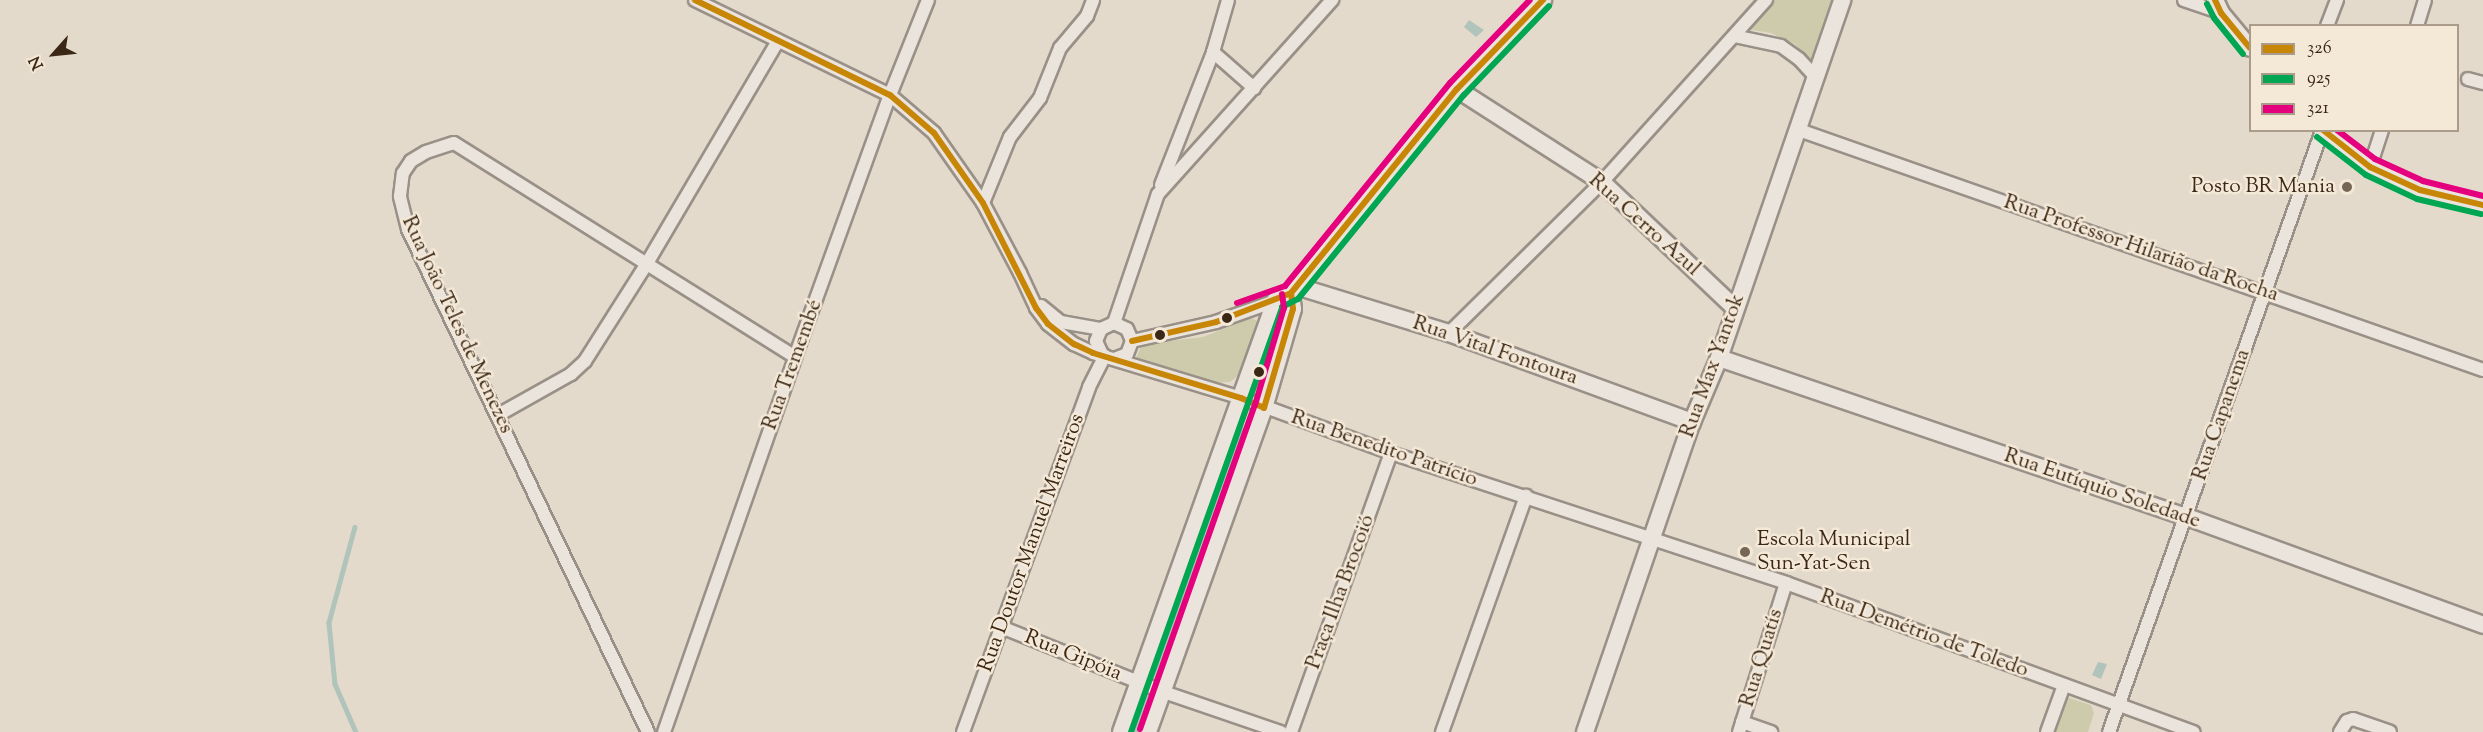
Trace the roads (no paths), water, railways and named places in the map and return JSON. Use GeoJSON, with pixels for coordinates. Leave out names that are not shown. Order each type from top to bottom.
{"type":"FeatureCollection","features":[{"type":"Feature","properties":{"kind":"street","name":"Rua Benedito Patrício"},"geometry":{"type":"LineString","coordinates":[[695,0],[890,95],[934,133],[983,203],[1036,308],[1057,332],[1074,344],[1241,398],[1391,453],[1653,540]]}},
{"type":"Feature","properties":{"kind":"street","name":"Rua Tremembé"},"geometry":{"type":"LineString","coordinates":[[664,732],[795,357],[890,95],[928,0]]}},
{"type":"Feature","properties":{"kind":"street"},"geometry":{"type":"LineString","coordinates":[[983,203],[1010,137],[1040,98],[1060,48],[1087,16],[1093,0]]}},
{"type":"Feature","properties":{"kind":"street"},"geometry":{"type":"LineString","coordinates":[[1114,323],[1158,194],[1213,52],[1228,0]]}},
{"type":"Feature","properties":{"kind":"street"},"geometry":{"type":"LineString","coordinates":[[1158,194],[1332,0]]}},
{"type":"Feature","properties":{"kind":"street"},"geometry":{"type":"LineString","coordinates":[[1148,732],[1264,408],[1293,296],[1457,89],[1543,0]]}},
{"type":"Feature","properties":{"kind":"street"},"geometry":{"type":"LineString","coordinates":[[1449,333],[1602,182],[1766,0]]}},
{"type":"Feature","properties":{"kind":"street","name":"Rua Max Yantok"},"geometry":{"type":"LineString","coordinates":[[1585,732],[1692,422],[1719,358],[1842,0]]}},
{"type":"Feature","properties":{"kind":"street"},"geometry":{"type":"LineString","coordinates":[[2184,0],[2218,7],[2249,47]]}},
{"type":"Feature","properties":{"kind":"street"},"geometry":{"type":"LineString","coordinates":[[2328,24],[2337,0]]}},
{"type":"Feature","properties":{"kind":"street"},"geometry":{"type":"LineString","coordinates":[[2418,24],[2426,0]]}},
{"type":"Feature","properties":{"kind":"street"},"geometry":{"type":"LineString","coordinates":[[1734,36],[1759,39],[1781,46],[1799,59],[1816,77]]}},
{"type":"Feature","properties":{"kind":"street"},"geometry":{"type":"LineString","coordinates":[[498,415],[579,368],[646,265],[778,41]]}},
{"type":"Feature","properties":{"kind":"street"},"geometry":{"type":"LineString","coordinates":[[1213,52],[1254,88]]}},
{"type":"Feature","properties":{"kind":"street"},"geometry":{"type":"LineString","coordinates":[[2468,79],[2483,83]]}},
{"type":"Feature","properties":{"kind":"street","name":"Rua Cerro Azul"},"geometry":{"type":"LineString","coordinates":[[1457,89],[1602,182],[1735,308]]}},
{"type":"Feature","properties":{"kind":"street","name":"Rua Professor Hilarião da Rocha"},"geometry":{"type":"LineString","coordinates":[[1799,130],[2483,370]]}},
{"type":"Feature","properties":{"kind":"street","name":"Rua Capanema"},"geometry":{"type":"LineString","coordinates":[[2109,732],[2322,132]]}},
{"type":"Feature","properties":{"kind":"street"},"geometry":{"type":"LineString","coordinates":[[2323,132],[2370,167],[2420,190],[2483,205]]}},
{"type":"Feature","properties":{"kind":"street"},"geometry":{"type":"LineString","coordinates":[[2370,167],[2381,132]]}},
{"type":"Feature","properties":{"kind":"street","name":"Rua João Teles de Menezes"},"geometry":{"type":"LineString","coordinates":[[648,732],[408,229],[400,196],[403,173],[411,161],[426,152],[454,143],[795,357]]}},
{"type":"Feature","properties":{"kind":"street"},"geometry":{"type":"LineString","coordinates":[[1029,294],[1061,322],[1101,328],[1114,323],[1127,329],[1132,341],[1127,354],[1107,356],[1096,341],[1101,328]]}},
{"type":"Feature","properties":{"kind":"street"},"geometry":{"type":"LineString","coordinates":[[1132,341],[1215,322],[1293,296]]}},
{"type":"Feature","properties":{"kind":"street","name":"Rua Vital Fontoura"},"geometry":{"type":"LineString","coordinates":[[1293,296],[1449,333],[1692,422]]}},
{"type":"Feature","properties":{"kind":"street"},"geometry":{"type":"LineString","coordinates":[[1120,732],[1275,301]]}},
{"type":"Feature","properties":{"kind":"street","name":"Rua Doutor Manuel Marreiros"},"geometry":{"type":"LineString","coordinates":[[963,732],[1089,387],[1107,356]]}},
{"type":"Feature","properties":{"kind":"street","name":"Rua Eutíquio Soledade"},"geometry":{"type":"LineString","coordinates":[[1719,358],[2187,517],[2483,625]]}},
{"type":"Feature","properties":{"kind":"street","name":"Praça Ilha Brocoió"},"geometry":{"type":"LineString","coordinates":[[1291,732],[1391,453]]}},
{"type":"Feature","properties":{"kind":"street"},"geometry":{"type":"LineString","coordinates":[[1442,732],[1526,496]]}},
{"type":"Feature","properties":{"kind":"street","name":"Rua Demétrio de Toledo"},"geometry":{"type":"LineString","coordinates":[[1653,540],[1786,583],[2194,732]]}},
{"type":"Feature","properties":{"kind":"street","name":"Rua Quatís"},"geometry":{"type":"LineString","coordinates":[[1741,727],[1786,583]]}},
{"type":"Feature","properties":{"kind":"street","name":"Rua Gipóia"},"geometry":{"type":"LineString","coordinates":[[1001,627],[1139,683],[1281,732]]}},
{"type":"Feature","properties":{"kind":"street"},"geometry":{"type":"LineString","coordinates":[[2047,732],[2064,685]]}},
{"type":"Feature","properties":{"kind":"street"},"geometry":{"type":"LineString","coordinates":[[2340,732],[2347,721],[2354,719],[2390,732]]}},
{"type":"Feature","properties":{"kind":"street"},"geometry":{"type":"LineString","coordinates":[[1741,727],[1771,732]]}},
{"type":"Feature","properties":{"kind":"waterway"},"geometry":{"type":"LineString","coordinates":[[1132,732],[1239,434]]}},
{"type":"Feature","properties":{"kind":"waterway"},"geometry":{"type":"LineString","coordinates":[[355,527],[329,623],[335,684],[356,732]]}},
{"type":"Feature","properties":{"kind":"place","name":"Posto BR Mania"},"geometry":{"type":"Point","coordinates":[2347,187]}},
{"type":"Feature","properties":{"kind":"place","name":"Escola Municipal Sun-Yat-Sen"},"geometry":{"type":"Point","coordinates":[1745,552]}}]}
